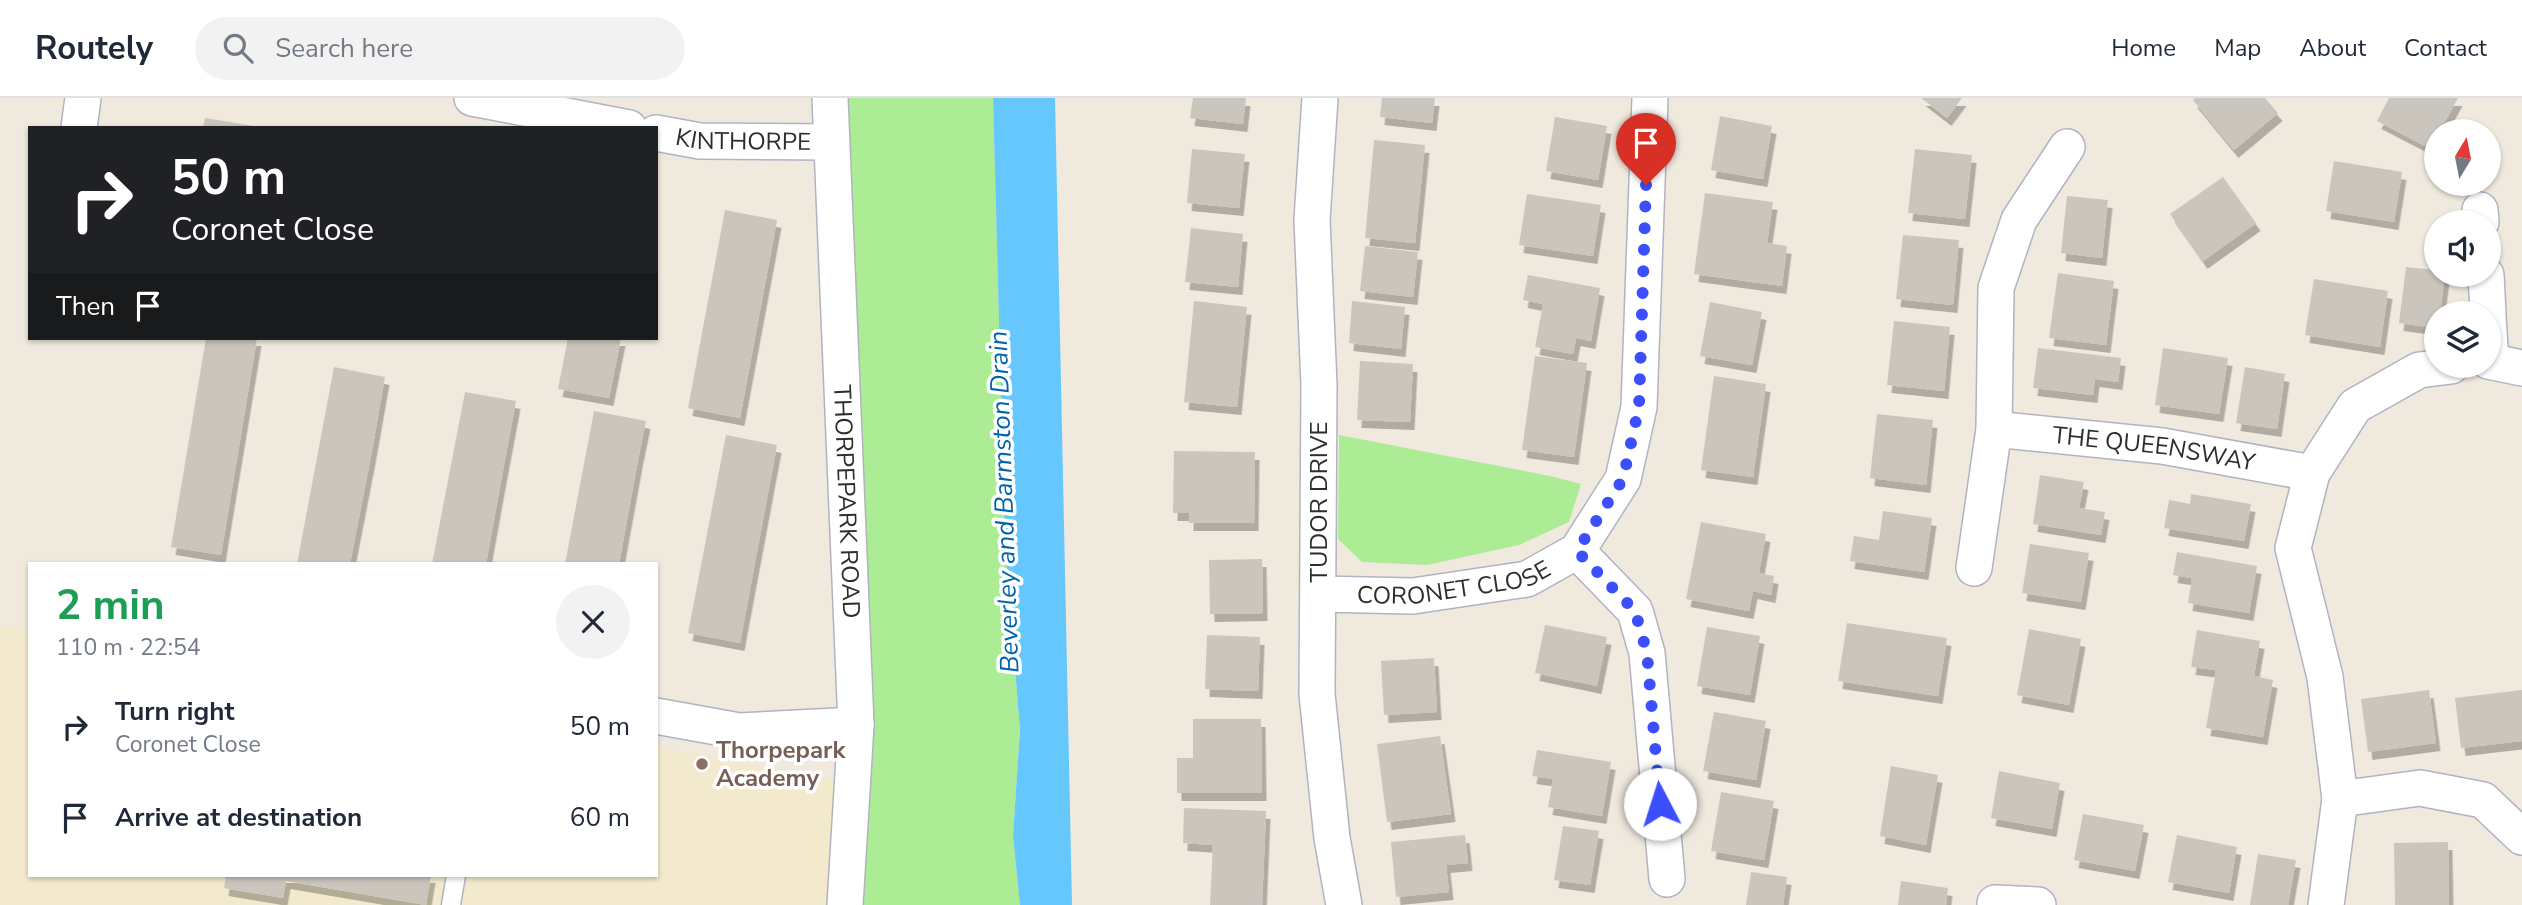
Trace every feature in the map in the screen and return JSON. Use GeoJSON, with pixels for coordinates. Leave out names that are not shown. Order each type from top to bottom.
{"type":"FeatureCollection","features":[{"type":"Feature","properties":{"kind":"street"},"geometry":{"type":"LineString","coordinates":[[79,126],[83,98]]}},
{"type":"Feature","properties":{"kind":"street"},"geometry":{"type":"LineString","coordinates":[[472,98],[619,126]]}},
{"type":"Feature","properties":{"kind":"street","name":"THORPEPARK ROAD"},"geometry":{"type":"LineString","coordinates":[[830,98],[856,725],[845,905]]}},
{"type":"Feature","properties":{"kind":"street","name":"TUDOR DRIVE"},"geometry":{"type":"LineString","coordinates":[[1320,98],[1312,220],[1319,385],[1317,694],[1332,838],[1344,905]]}},
{"type":"Feature","properties":{"kind":"street","name":"CORONET CLOSE"},"geometry":{"type":"LineString","coordinates":[[1319,594],[1413,596],[1527,579],[1577,551],[1623,479],[1639,407],[1650,98]]}},
{"type":"Feature","properties":{"kind":"street","name":"KINTHORPE"},"geometry":{"type":"LineString","coordinates":[[658,133],[700,141],[831,142]]}},
{"type":"Feature","properties":{"kind":"street"},"geometry":{"type":"LineString","coordinates":[[1974,568],[1994,429],[1996,288],[2019,220],[2067,148]]}},
{"type":"Feature","properties":{"kind":"street"},"geometry":{"type":"LineString","coordinates":[[2326,905],[2340,799],[2325,677],[2293,548],[2312,473],[2355,406],[2424,369]]}},
{"type":"Feature","properties":{"kind":"street","name":"THE QUEENSWAY"},"geometry":{"type":"LineString","coordinates":[[1994,429],[2162,446],[2312,473]]}},
{"type":"Feature","properties":{"kind":"street"},"geometry":{"type":"LineString","coordinates":[[1577,551],[1635,611],[1647,653],[1667,879]]}},
{"type":"Feature","properties":{"kind":"street"},"geometry":{"type":"LineString","coordinates":[[658,716],[739,731],[856,725]]}},
{"type":"Feature","properties":{"kind":"street"},"geometry":{"type":"LineString","coordinates":[[2340,799],[2420,788],[2483,800],[2522,837]]}},
{"type":"Feature","properties":{"kind":"street"},"geometry":{"type":"LineString","coordinates":[[1995,903],[2038,905]]}},
{"type":"Feature","properties":{"kind":"lane"},"geometry":{"type":"LineString","coordinates":[[450,905],[456,877]]}},
{"type":"Feature","properties":{"kind":"shaded area","name":"Thorpepark Academy"},"geometry":{"type":"Polygon","coordinates":[[[0,625],[28,631],[28,877],[658,877],[658,747],[839,781],[826,905],[0,905],[0,625]]]}},
{"type":"Feature","properties":{"kind":"green space"},"geometry":{"type":"Polygon","coordinates":[[[833,98],[993,98],[1005,543],[1020,730],[1013,836],[1020,905],[826,905],[839,781],[833,98]]]}},
{"type":"Feature","properties":{"kind":"green space"},"geometry":{"type":"Polygon","coordinates":[[[1339,435],[1581,484],[1569,522],[1519,545],[1427,565],[1362,562],[1338,539],[1339,435]]]}},
{"type":"Feature","properties":{"kind":"water","name":"Beverley and Barmston Drain"},"geometry":{"type":"Polygon","coordinates":[[[993,98],[1055,98],[1072,905],[1020,905],[1013,836],[1020,730],[1005,543],[993,98]]]}},
{"type":"Feature","properties":{"kind":"building"},"geometry":{"type":"Polygon","coordinates":[[[1193,98],[1246,98],[1243,124],[1190,118],[1193,98]]]}},
{"type":"Feature","properties":{"kind":"building"},"geometry":{"type":"Polygon","coordinates":[[[1382,98],[1435,98],[1432,123],[1380,117],[1382,98]]]}},
{"type":"Feature","properties":{"kind":"building"},"geometry":{"type":"Polygon","coordinates":[[[1921,98],[1962,98],[1947,118],[1921,98]]]}},
{"type":"Feature","properties":{"kind":"building"},"geometry":{"type":"Polygon","coordinates":[[[2265,98],[2278,113],[2234,150],[2193,100],[2265,98]]]}},
{"type":"Feature","properties":{"kind":"building"},"geometry":{"type":"Polygon","coordinates":[[[2389,98],[2458,98],[2447,119],[2424,119],[2424,145],[2377,121],[2389,98]]]}},
{"type":"Feature","properties":{"kind":"building"},"geometry":{"type":"Polygon","coordinates":[[[1720,116],[1772,126],[1763,179],[1711,170],[1720,116]]]}},
{"type":"Feature","properties":{"kind":"building"},"geometry":{"type":"Polygon","coordinates":[[[1555,117],[1607,126],[1598,180],[1546,171],[1555,117]]]}},
{"type":"Feature","properties":{"kind":"building"},"geometry":{"type":"Polygon","coordinates":[[[205,118],[254,126],[203,126],[205,118]]]}},
{"type":"Feature","properties":{"kind":"building"},"geometry":{"type":"Polygon","coordinates":[[[1374,140],[1425,145],[1415,243],[1365,238],[1374,140]]]}},
{"type":"Feature","properties":{"kind":"building"},"geometry":{"type":"Polygon","coordinates":[[[1192,149],[1245,154],[1239,208],[1187,203],[1192,149]]]}},
{"type":"Feature","properties":{"kind":"building"},"geometry":{"type":"Polygon","coordinates":[[[1915,149],[1972,155],[1965,219],[1908,213],[1915,149]]]}},
{"type":"Feature","properties":{"kind":"building"},"geometry":{"type":"Polygon","coordinates":[[[2334,161],[2402,172],[2394,222],[2326,211],[2334,161]]]}},
{"type":"Feature","properties":{"kind":"building"},"geometry":{"type":"Polygon","coordinates":[[[2223,177],[2256,223],[2203,261],[2170,214],[2223,177]]]}},
{"type":"Feature","properties":{"kind":"building"},"geometry":{"type":"Polygon","coordinates":[[[1705,193],[1773,202],[1767,243],[1787,246],[1782,286],[1694,274],[1705,193]]]}},
{"type":"Feature","properties":{"kind":"building"},"geometry":{"type":"Polygon","coordinates":[[[1527,194],[1601,205],[1593,256],[1519,245],[1527,194]]]}},
{"type":"Feature","properties":{"kind":"building"},"geometry":{"type":"Polygon","coordinates":[[[2067,196],[2108,200],[2102,258],[2061,253],[2067,196]]]}},
{"type":"Feature","properties":{"kind":"building"},"geometry":{"type":"Polygon","coordinates":[[[725,210],[777,220],[740,418],[688,408],[725,210]]]}},
{"type":"Feature","properties":{"kind":"building"},"geometry":{"type":"Polygon","coordinates":[[[1191,228],[1243,234],[1238,287],[1185,282],[1191,228]]]}},
{"type":"Feature","properties":{"kind":"building"},"geometry":{"type":"Polygon","coordinates":[[[1903,235],[1959,240],[1953,305],[1896,299],[1903,235]]]}},
{"type":"Feature","properties":{"kind":"building"},"geometry":{"type":"Polygon","coordinates":[[[1365,246],[1418,252],[1413,297],[1360,291],[1365,246]]]}},
{"type":"Feature","properties":{"kind":"building"},"geometry":{"type":"Polygon","coordinates":[[[2406,267],[2424,269],[2424,287],[2443,287],[2442,301],[2424,301],[2424,326],[2399,323],[2406,267]]]}},
{"type":"Feature","properties":{"kind":"building"},"geometry":{"type":"Polygon","coordinates":[[[2058,273],[2114,281],[2106,345],[2049,338],[2058,273]]]}},
{"type":"Feature","properties":{"kind":"building"},"geometry":{"type":"Polygon","coordinates":[[[1528,275],[1600,288],[1591,341],[1576,338],[1573,354],[1535,347],[1543,304],[1523,300],[1528,275]]]}},
{"type":"Feature","properties":{"kind":"building"},"geometry":{"type":"Polygon","coordinates":[[[2314,279],[2388,291],[2380,347],[2305,335],[2314,279]]]}},
{"type":"Feature","properties":{"kind":"building"},"geometry":{"type":"Polygon","coordinates":[[[1194,301],[1247,307],[1237,407],[1184,402],[1194,301]]]}},
{"type":"Feature","properties":{"kind":"building"},"geometry":{"type":"Polygon","coordinates":[[[1352,301],[1405,307],[1401,349],[1349,343],[1352,301]]]}},
{"type":"Feature","properties":{"kind":"building"},"geometry":{"type":"Polygon","coordinates":[[[1710,302],[1762,312],[1752,365],[1700,356],[1710,302]]]}},
{"type":"Feature","properties":{"kind":"building"},"geometry":{"type":"Polygon","coordinates":[[[1894,321],[1950,327],[1944,391],[1887,385],[1894,321]]]}},
{"type":"Feature","properties":{"kind":"building"},"geometry":{"type":"Polygon","coordinates":[[[206,340],[257,340],[221,555],[171,547],[206,340]]]}},
{"type":"Feature","properties":{"kind":"building"},"geometry":{"type":"Polygon","coordinates":[[[568,340],[621,340],[609,398],[558,389],[568,340]]]}},
{"type":"Feature","properties":{"kind":"building"},"geometry":{"type":"Polygon","coordinates":[[[2038,348],[2121,358],[2118,382],[2095,379],[2093,395],[2033,388],[2038,348]]]}},
{"type":"Feature","properties":{"kind":"building"},"geometry":{"type":"Polygon","coordinates":[[[2163,348],[2228,358],[2219,414],[2155,405],[2163,348]]]}},
{"type":"Feature","properties":{"kind":"building"},"geometry":{"type":"Polygon","coordinates":[[[1535,356],[1587,363],[1574,457],[1522,450],[1535,356]]]}},
{"type":"Feature","properties":{"kind":"building"},"geometry":{"type":"Polygon","coordinates":[[[1360,361],[1413,364],[1410,422],[1357,420],[1360,361]]]}},
{"type":"Feature","properties":{"kind":"building"},"geometry":{"type":"Polygon","coordinates":[[[334,367],[385,377],[350,562],[297,562],[334,367]]]}},
{"type":"Feature","properties":{"kind":"building"},"geometry":{"type":"Polygon","coordinates":[[[2245,367],[2285,374],[2277,429],[2236,423],[2245,367]]]}},
{"type":"Feature","properties":{"kind":"building"},"geometry":{"type":"Polygon","coordinates":[[[1714,376],[1766,384],[1753,477],[1701,470],[1714,376]]]}},
{"type":"Feature","properties":{"kind":"building"},"geometry":{"type":"Polygon","coordinates":[[[465,392],[516,401],[486,562],[432,562],[465,392]]]}},
{"type":"Feature","properties":{"kind":"building"},"geometry":{"type":"Polygon","coordinates":[[[594,411],[646,421],[619,562],[565,562],[594,411]]]}},
{"type":"Feature","properties":{"kind":"building"},"geometry":{"type":"Polygon","coordinates":[[[1877,414],[1933,420],[1926,485],[1870,478],[1877,414]]]}},
{"type":"Feature","properties":{"kind":"building"},"geometry":{"type":"Polygon","coordinates":[[[726,435],[777,445],[740,643],[688,633],[726,435]]]}},
{"type":"Feature","properties":{"kind":"building"},"geometry":{"type":"Polygon","coordinates":[[[1174,451],[1255,452],[1254,523],[1189,523],[1189,513],[1173,513],[1174,451]]]}},
{"type":"Feature","properties":{"kind":"building"},"geometry":{"type":"Polygon","coordinates":[[[2040,475],[2084,482],[2079,508],[2105,512],[2101,535],[2033,524],[2040,475]]]}},
{"type":"Feature","properties":{"kind":"building"},"geometry":{"type":"Polygon","coordinates":[[[2191,494],[2251,504],[2244,541],[2164,528],[2169,500],[2190,504],[2191,494]]]}},
{"type":"Feature","properties":{"kind":"building"},"geometry":{"type":"Polygon","coordinates":[[[1883,511],[1932,518],[1924,572],[1850,561],[1854,536],[1879,540],[1883,511]]]}},
{"type":"Feature","properties":{"kind":"building"},"geometry":{"type":"Polygon","coordinates":[[[1701,522],[1766,534],[1759,573],[1774,576],[1771,595],[1753,591],[1749,611],[1686,599],[1701,522]]]}},
{"type":"Feature","properties":{"kind":"building"},"geometry":{"type":"Polygon","coordinates":[[[2030,544],[2089,553],[2081,602],[2022,593],[2030,544]]]}},
{"type":"Feature","properties":{"kind":"building"},"geometry":{"type":"Polygon","coordinates":[[[2177,552],[2257,566],[2249,613],[2188,603],[2192,578],[2173,575],[2177,552]]]}},
{"type":"Feature","properties":{"kind":"building"},"geometry":{"type":"Polygon","coordinates":[[[1262,559],[1263,613],[1210,614],[1209,560],[1262,559]]]}},
{"type":"Feature","properties":{"kind":"building"},"geometry":{"type":"Polygon","coordinates":[[[1847,623],[1947,638],[1938,696],[1838,681],[1847,623]]]}},
{"type":"Feature","properties":{"kind":"building"},"geometry":{"type":"Polygon","coordinates":[[[1545,625],[1607,637],[1597,686],[1535,673],[1545,625]]]}},
{"type":"Feature","properties":{"kind":"building"},"geometry":{"type":"Polygon","coordinates":[[[1707,627],[1760,636],[1750,695],[1697,686],[1707,627]]]}},
{"type":"Feature","properties":{"kind":"building"},"geometry":{"type":"Polygon","coordinates":[[[2029,629],[2081,639],[2069,705],[2017,695],[2029,629]]]}},
{"type":"Feature","properties":{"kind":"building"},"geometry":{"type":"Polygon","coordinates":[[[2197,630],[2260,641],[2254,676],[2273,680],[2263,737],[2206,728],[2216,670],[2191,667],[2197,630]]]}},
{"type":"Feature","properties":{"kind":"building"},"geometry":{"type":"Polygon","coordinates":[[[1207,635],[1260,637],[1258,691],[1205,689],[1207,635]]]}},
{"type":"Feature","properties":{"kind":"building"},"geometry":{"type":"Polygon","coordinates":[[[1434,658],[1437,712],[1384,715],[1381,661],[1434,658]]]}},
{"type":"Feature","properties":{"kind":"building"},"geometry":{"type":"Polygon","coordinates":[[[2429,690],[2436,743],[2368,752],[2361,699],[2429,690]]]}},
{"type":"Feature","properties":{"kind":"building"},"geometry":{"type":"Polygon","coordinates":[[[2522,690],[2522,741],[2461,748],[2455,698],[2522,690]]]}},
{"type":"Feature","properties":{"kind":"building"},"geometry":{"type":"Polygon","coordinates":[[[1714,712],[1766,721],[1756,780],[1703,771],[1714,712]]]}},
{"type":"Feature","properties":{"kind":"building"},"geometry":{"type":"Polygon","coordinates":[[[1193,719],[1261,719],[1262,793],[1177,793],[1177,758],[1193,758],[1193,719]]]}},
{"type":"Feature","properties":{"kind":"building"},"geometry":{"type":"Polygon","coordinates":[[[1440,736],[1451,814],[1387,822],[1377,744],[1440,736]]]}},
{"type":"Feature","properties":{"kind":"building"},"geometry":{"type":"Polygon","coordinates":[[[1537,750],[1611,762],[1602,816],[1548,807],[1553,779],[1532,776],[1537,750]]]}},
{"type":"Feature","properties":{"kind":"building"},"geometry":{"type":"Polygon","coordinates":[[[1891,766],[1938,775],[1926,845],[1880,836],[1891,766]]]}},
{"type":"Feature","properties":{"kind":"building"},"geometry":{"type":"Polygon","coordinates":[[[1999,771],[2060,783],[2052,829],[1991,818],[1999,771]]]}},
{"type":"Feature","properties":{"kind":"building"},"geometry":{"type":"Polygon","coordinates":[[[1721,792],[1774,801],[1764,860],[1711,851],[1721,792]]]}},
{"type":"Feature","properties":{"kind":"building"},"geometry":{"type":"Polygon","coordinates":[[[1184,808],[1266,811],[1262,905],[1210,905],[1213,845],[1183,843],[1184,808]]]}},
{"type":"Feature","properties":{"kind":"building"},"geometry":{"type":"Polygon","coordinates":[[[2083,814],[2144,825],[2135,871],[2074,860],[2083,814]]]}},
{"type":"Feature","properties":{"kind":"building"},"geometry":{"type":"Polygon","coordinates":[[[1563,826],[1599,831],[1590,885],[1554,880],[1563,826]]]}},
{"type":"Feature","properties":{"kind":"building"},"geometry":{"type":"Polygon","coordinates":[[[1465,835],[1468,863],[1446,865],[1449,892],[1396,897],[1391,842],[1465,835]]]}},
{"type":"Feature","properties":{"kind":"building"},"geometry":{"type":"Polygon","coordinates":[[[2177,835],[2237,847],[2229,893],[2168,882],[2177,835]]]}},
{"type":"Feature","properties":{"kind":"building"},"geometry":{"type":"Polygon","coordinates":[[[2448,842],[2449,905],[2395,905],[2394,843],[2448,842]]]}},
{"type":"Feature","properties":{"kind":"building"},"geometry":{"type":"Polygon","coordinates":[[[2258,854],[2296,860],[2288,905],[2250,905],[2258,854]]]}},
{"type":"Feature","properties":{"kind":"building"},"geometry":{"type":"Polygon","coordinates":[[[1751,872],[1787,877],[1783,905],[1746,905],[1751,872]]]}},
{"type":"Feature","properties":{"kind":"building"},"geometry":{"type":"Polygon","coordinates":[[[226,877],[431,877],[426,905],[286,881],[283,898],[224,888],[226,877]]]}},
{"type":"Feature","properties":{"kind":"building"},"geometry":{"type":"Polygon","coordinates":[[[1901,881],[1948,888],[1946,905],[1898,905],[1901,881]]]}},
{"type":"Feature","properties":{"kind":"place","name":"Thorpepark Academy"},"geometry":{"type":"Point","coordinates":[702,764]}},
{"type":"Feature","properties":{"kind":"route"},"geometry":{"type":"LineString","coordinates":[[1646,185],[1639,407],[1623,479],[1577,551],[1635,611],[1647,653],[1660,804]]}}]}
